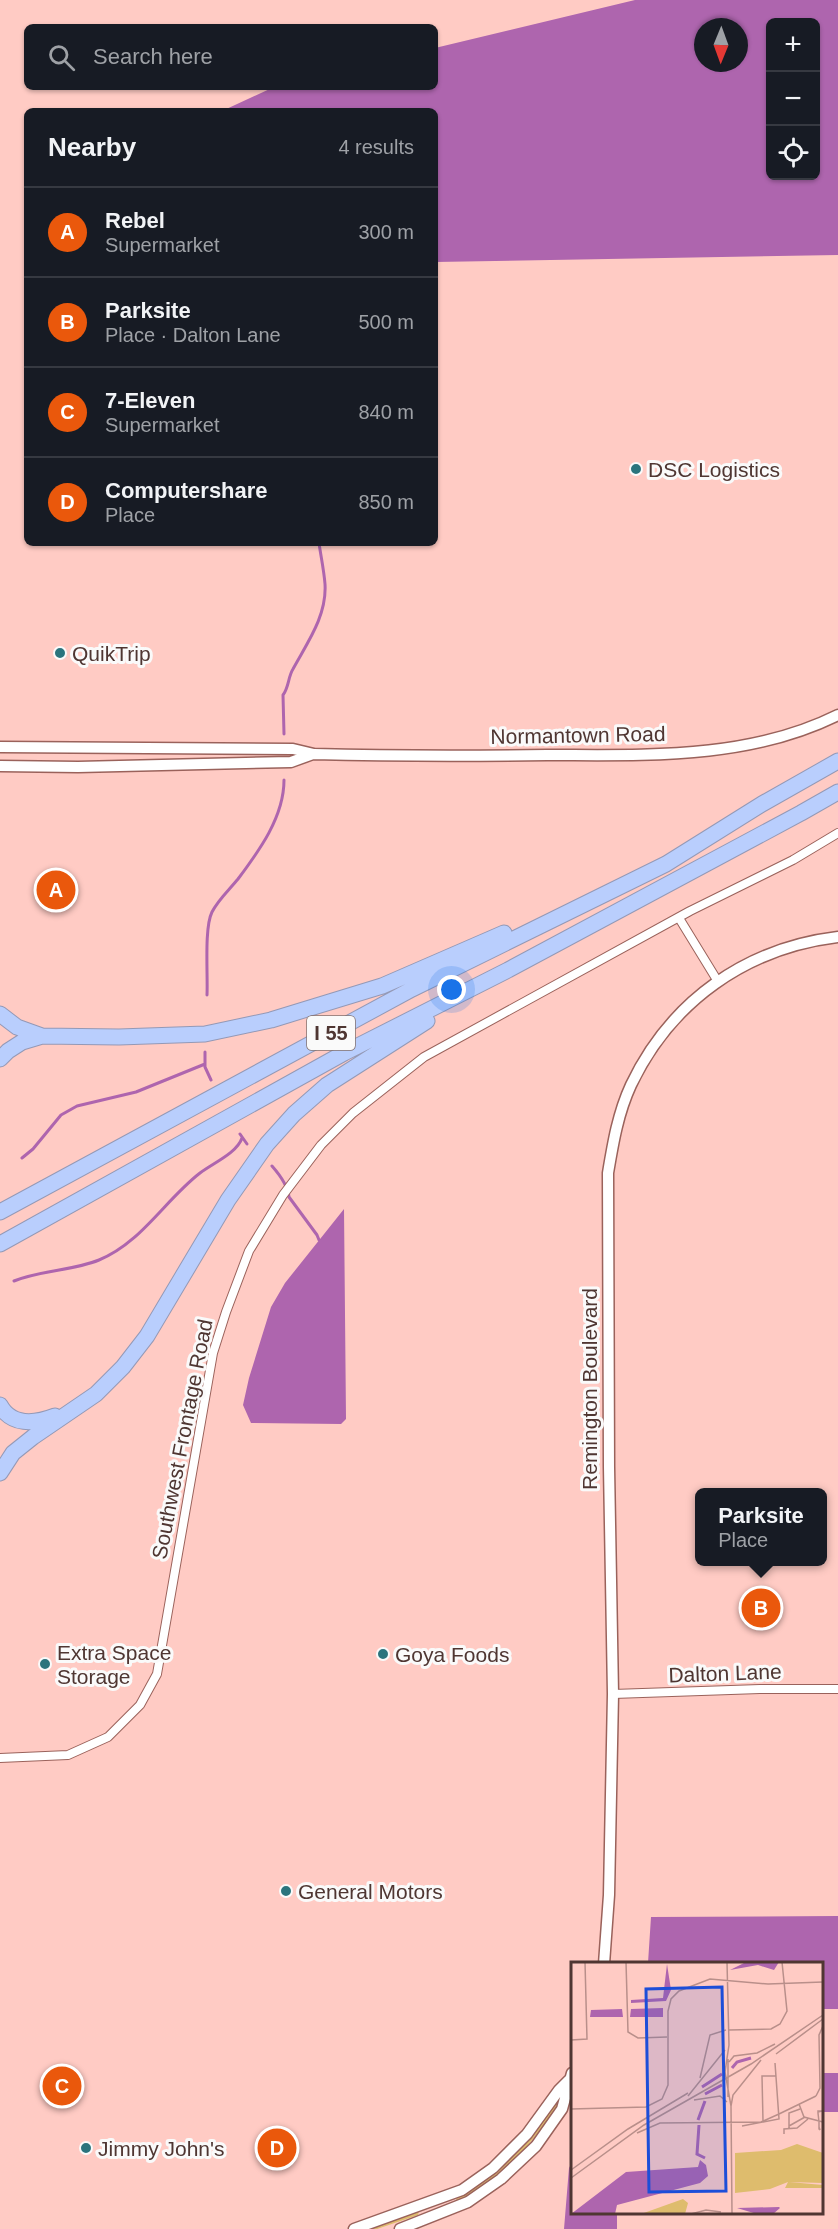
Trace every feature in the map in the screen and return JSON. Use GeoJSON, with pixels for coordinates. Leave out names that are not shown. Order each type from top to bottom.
{"type":"FeatureCollection","features":[{"type":"Feature","properties":{"kind":"highway","name":"I 55"},"geometry":{"type":"LineString","coordinates":[[0,1212],[412,989],[666,864],[762,804],[838,761]]}},
{"type":"Feature","properties":{"kind":"highway","name":"I 55"},"geometry":{"type":"LineString","coordinates":[[0,1244],[344,1053],[508,970],[838,792]]}},
{"type":"Feature","properties":{"kind":"highway"},"geometry":{"type":"LineString","coordinates":[[0,1059],[8,1050],[22,1042],[42,1036],[119,1037],[205,1034],[272,1020],[382,986],[666,864]]}},
{"type":"Feature","properties":{"kind":"highway"},"geometry":{"type":"LineString","coordinates":[[0,1473],[13,1454],[33,1437],[96,1394],[123,1367],[147,1336],[228,1200],[267,1144],[294,1114],[327,1085],[508,970]]}},
{"type":"Feature","properties":{"kind":"highway"},"geometry":{"type":"LineString","coordinates":[[0,1014],[17,1027],[42,1036]]}},
{"type":"Feature","properties":{"kind":"highway"},"geometry":{"type":"LineString","coordinates":[[0,1405],[6,1415],[29,1423],[73,1410]]}},
{"type":"Feature","properties":{"kind":"street","name":"Normantown Road"},"geometry":{"type":"LineString","coordinates":[[0,747],[293,749],[314,754],[450,756],[642,755],[706,752],[761,743],[825,722],[838,715]]}},
{"type":"Feature","properties":{"kind":"street","name":"Normantown Road"},"geometry":{"type":"LineString","coordinates":[[0,766],[78,767],[291,762],[314,754]]}},
{"type":"Feature","properties":{"kind":"street","name":"Southwest Frontage Road"},"geometry":{"type":"LineString","coordinates":[[0,1758],[68,1755],[108,1737],[140,1705],[157,1674],[213,1353],[249,1251],[283,1195],[321,1145],[353,1113],[424,1057],[679,918],[793,860],[838,833]]}},
{"type":"Feature","properties":{"kind":"street"},"geometry":{"type":"LineString","coordinates":[[679,918],[717,980]]}},
{"type":"Feature","properties":{"kind":"street","name":"Remington Boulevard"},"geometry":{"type":"LineString","coordinates":[[604,1962],[609,1895],[613,1694],[609,1467],[608,1173],[615,1130],[630,1086],[649,1050],[679,1013],[717,980],[769,953],[809,941],[838,937]]}},
{"type":"Feature","properties":{"kind":"street","name":"Dalton Lane"},"geometry":{"type":"LineString","coordinates":[[613,1694],[838,1689]]}},
{"type":"Feature","properties":{"kind":"street"},"geometry":{"type":"LineString","coordinates":[[354,2229],[462,2190],[493,2168],[526,2134],[571,2076]]}},
{"type":"Feature","properties":{"kind":"street"},"geometry":{"type":"LineString","coordinates":[[400,2229],[468,2202],[501,2179],[536,2146],[562,2109],[571,2076]]}},
{"type":"Feature","properties":{"kind":"shaded area"},"geometry":{"type":"Polygon","coordinates":[[[635,0],[838,0],[838,255],[438,262],[438,108],[228,108],[268,90],[438,90],[438,47],[635,0]]]}},
{"type":"Feature","properties":{"kind":"shaded area"},"geometry":{"type":"Polygon","coordinates":[[[344,1209],[346,1419],[341,1424],[251,1423],[243,1405],[271,1307],[285,1283],[344,1209]]]}},
{"type":"Feature","properties":{"kind":"shaded area"},"geometry":{"type":"Polygon","coordinates":[[[838,1916],[838,2009],[823,2009],[823,1962],[648,1962],[651,1917],[838,1916]]]}},
{"type":"Feature","properties":{"kind":"shaded area"},"geometry":{"type":"Polygon","coordinates":[[[823,2073],[838,2073],[838,2112],[823,2112],[823,2073]]]}},
{"type":"Feature","properties":{"kind":"shaded area"},"geometry":{"type":"Polygon","coordinates":[[[562,2090],[564,2095],[518,2156],[490,2182],[457,2202],[456,2199],[499,2171],[532,2133],[562,2090]]]}},
{"type":"Feature","properties":{"kind":"shaded area"},"geometry":{"type":"Polygon","coordinates":[[[571,2164],[571,2214],[617,2214],[617,2229],[564,2229],[571,2164]]]}},
{"type":"Feature","properties":{"kind":"shaded area"},"geometry":{"type":"Polygon","coordinates":[[[419,2211],[418,2215],[377,2229],[365,2229],[419,2211]]]}},
{"type":"Feature","properties":{"kind":"waterway"},"geometry":{"type":"LineString","coordinates":[[284,734],[283,695],[291,672],[315,629],[323,607],[325,584],[319,546]]}},
{"type":"Feature","properties":{"kind":"waterway"},"geometry":{"type":"LineString","coordinates":[[207,995],[207,940],[212,912],[246,868],[269,833],[280,807],[284,780]]}},
{"type":"Feature","properties":{"kind":"waterway"},"geometry":{"type":"LineString","coordinates":[[205,1052],[205,1067],[211,1080]]}},
{"type":"Feature","properties":{"kind":"waterway"},"geometry":{"type":"LineString","coordinates":[[22,1158],[33,1149],[61,1115],[77,1106],[136,1092],[205,1064]]}},
{"type":"Feature","properties":{"kind":"waterway"},"geometry":{"type":"LineString","coordinates":[[240,1134],[247,1144]]}},
{"type":"Feature","properties":{"kind":"waterway"},"geometry":{"type":"LineString","coordinates":[[14,1281],[89,1264],[114,1252],[140,1232],[187,1184],[235,1148],[242,1138]]}},
{"type":"Feature","properties":{"kind":"waterway"},"geometry":{"type":"LineString","coordinates":[[272,1166],[285,1184],[289,1197],[319,1240]]}},
{"type":"Feature","properties":{"kind":"place","name":"DSC Logistics"},"geometry":{"type":"Point","coordinates":[636,469]}},
{"type":"Feature","properties":{"kind":"place","name":"QuikTrip"},"geometry":{"type":"Point","coordinates":[60,653]}},
{"type":"Feature","properties":{"kind":"place","name":"Rebel"},"geometry":{"type":"Point","coordinates":[56,890]}},
{"type":"Feature","properties":{"kind":"place","name":"Parksite"},"geometry":{"type":"Point","coordinates":[761,1608]}},
{"type":"Feature","properties":{"kind":"place","name":"Goya Foods"},"geometry":{"type":"Point","coordinates":[383,1654]}},
{"type":"Feature","properties":{"kind":"place","name":"Extra Space Storage"},"geometry":{"type":"Point","coordinates":[45,1664]}},
{"type":"Feature","properties":{"kind":"place","name":"General Motors"},"geometry":{"type":"Point","coordinates":[286,1891]}},
{"type":"Feature","properties":{"kind":"place","name":"7-Eleven"},"geometry":{"type":"Point","coordinates":[62,2086]}},
{"type":"Feature","properties":{"kind":"place","name":"Jimmy John's"},"geometry":{"type":"Point","coordinates":[86,2148]}},
{"type":"Feature","properties":{"kind":"place","name":"Computershare"},"geometry":{"type":"Point","coordinates":[277,2148]}}]}
